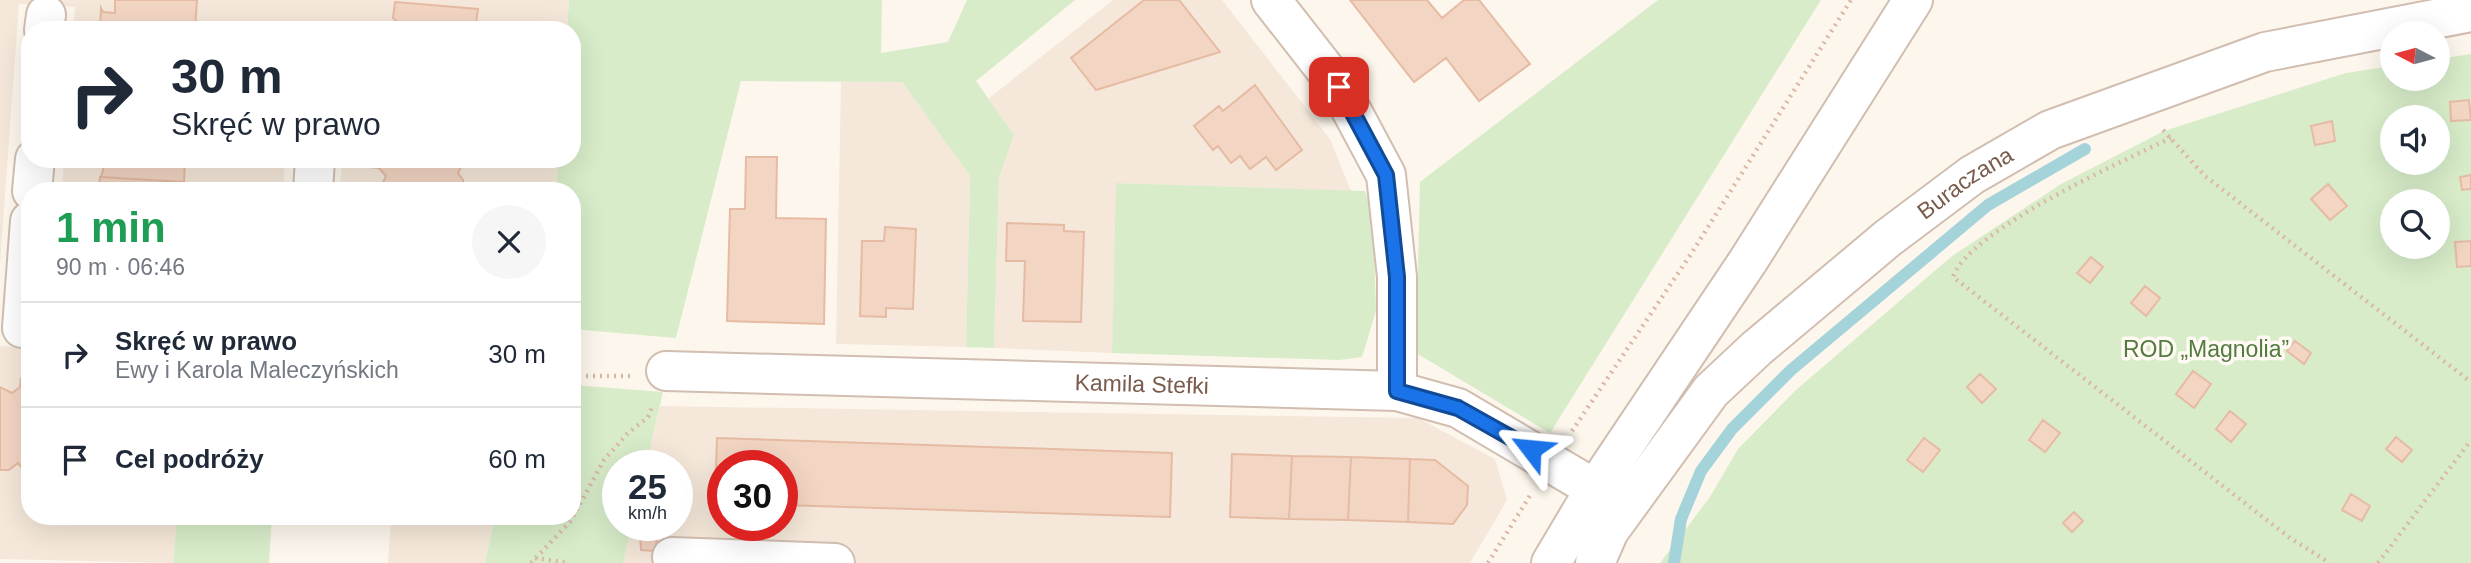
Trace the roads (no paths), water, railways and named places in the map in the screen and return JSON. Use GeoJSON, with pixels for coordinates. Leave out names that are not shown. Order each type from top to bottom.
{"type":"FeatureCollection","features":[{"type":"Feature","properties":{"kind":"street"},"geometry":{"type":"LineString","coordinates":[[1271,0],[1339,87],[1386,175],[1397,277],[1397,391]]}},
{"type":"Feature","properties":{"kind":"street"},"geometry":{"type":"LineString","coordinates":[[1551,563],[1595,489],[1748,261],[1913,0]]}},
{"type":"Feature","properties":{"kind":"street","name":"Buraczana"},"geometry":{"type":"LineString","coordinates":[[1595,563],[1609,531],[1711,391],[1757,348],[1888,238],[1972,175],[2050,130],[2265,52],[2471,12]]}},
{"type":"Feature","properties":{"kind":"street"},"geometry":{"type":"LineString","coordinates":[[17,327],[21,295]]}},
{"type":"Feature","properties":{"kind":"street","name":"Kamila Stefki"},"geometry":{"type":"LineString","coordinates":[[666,371],[1397,391],[1458,408],[1595,489]]}},
{"type":"Feature","properties":{"kind":"street"},"geometry":{"type":"LineString","coordinates":[[672,557],[835,563]]}},
{"type":"Feature","properties":{"kind":"waterway"},"geometry":{"type":"LineString","coordinates":[[1674,563],[1681,519],[1701,471],[1732,429],[1791,370],[1988,205],[2085,149]]}},
{"type":"Feature","properties":{"kind":"park label","name":"ROD „Magnolia”"},"geometry":{"type":"Point","coordinates":[2206,349]}}]}
